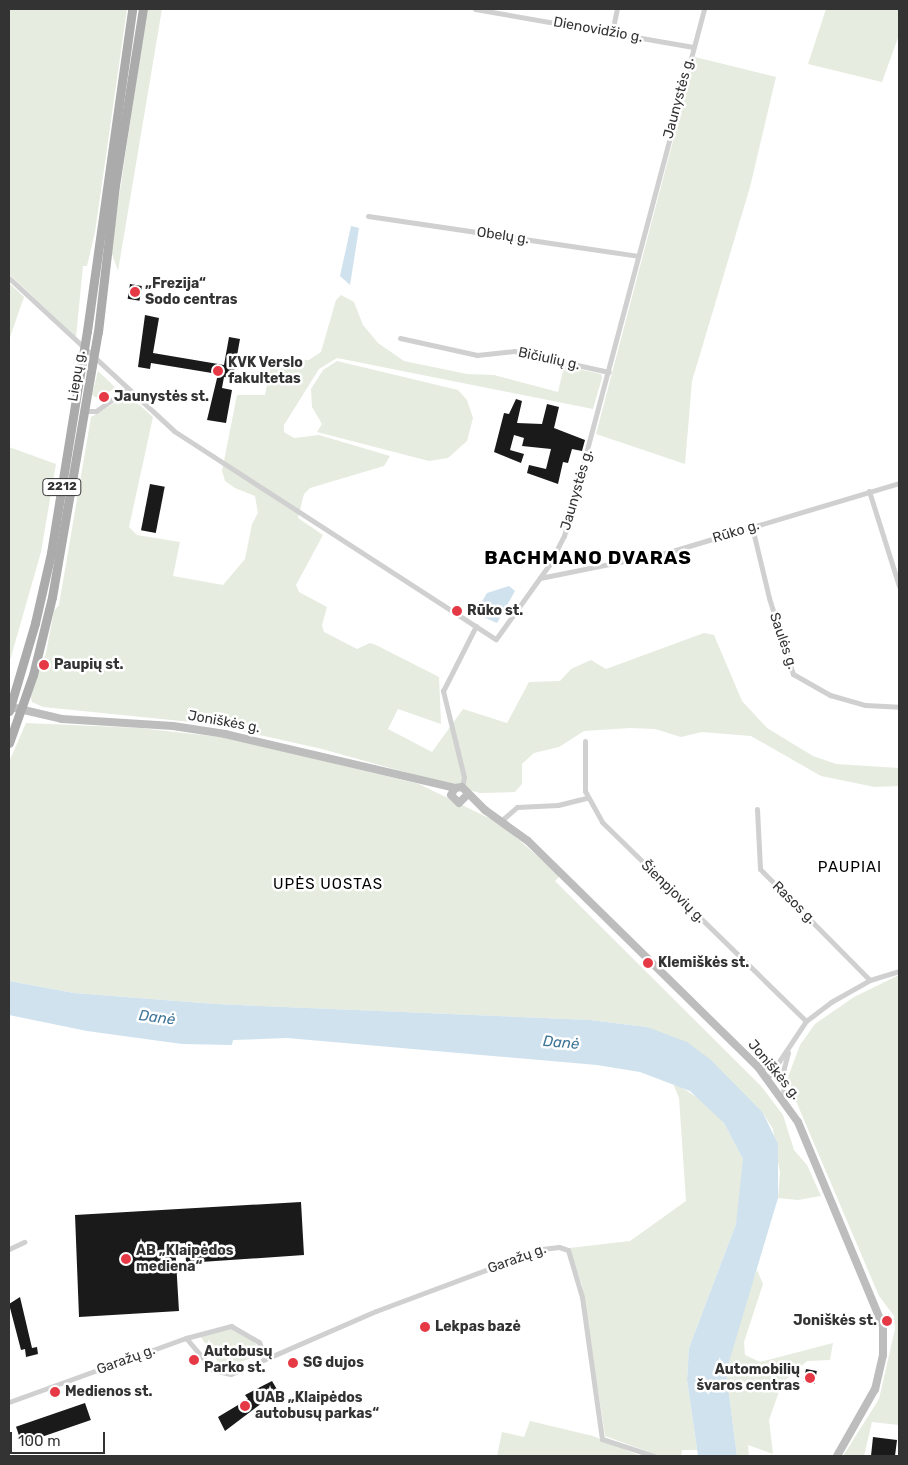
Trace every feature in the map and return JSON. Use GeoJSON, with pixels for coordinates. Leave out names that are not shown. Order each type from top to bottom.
{"type":"FeatureCollection","features":[{"type":"Feature","properties":{"kind":"main road","name":"Liepų g."},"geometry":{"type":"LineString","coordinates":[[10,709],[49,562],[84,349],[132,9]]}},
{"type":"Feature","properties":{"kind":"main road","name":"Liepų g."},"geometry":{"type":"LineString","coordinates":[[9,743],[21,711],[47,619],[85,411],[143,9]]}},
{"type":"Feature","properties":{"kind":"main road","name":"Joniškės g."},"geometry":{"type":"LineString","coordinates":[[10,709],[62,719],[200,729],[456,790],[467,795],[528,841],[642,950],[758,1067],[784,1098],[813,1153],[883,1326],[884,1355],[875,1389],[837,1456]]}},
{"type":"Feature","properties":{"kind":"main road","name":"Joniškės g."},"geometry":{"type":"LineString","coordinates":[[456,790],[453,800],[485,810]]}},
{"type":"Feature","properties":{"kind":"main road"},"geometry":{"type":"LineString","coordinates":[[462,802],[467,795]]}},
{"type":"Feature","properties":{"kind":"street","name":"Dienovidžio g."},"geometry":{"type":"LineString","coordinates":[[475,9],[692,47]]}},
{"type":"Feature","properties":{"kind":"street"},"geometry":{"type":"LineString","coordinates":[[612,32],[617,9]]}},
{"type":"Feature","properties":{"kind":"street","name":"Jaunystės g."},"geometry":{"type":"LineString","coordinates":[[9,278],[174,431],[496,639],[500,637],[540,578],[564,536],[609,372],[692,47],[704,9]]}},
{"type":"Feature","properties":{"kind":"street","name":"Obelų g."},"geometry":{"type":"LineString","coordinates":[[368,216],[638,256]]}},
{"type":"Feature","properties":{"kind":"street","name":"Bičiulių g."},"geometry":{"type":"LineString","coordinates":[[400,338],[477,355],[514,351],[609,372]]}},
{"type":"Feature","properties":{"kind":"street"},"geometry":{"type":"LineString","coordinates":[[85,411],[96,411],[128,390]]}},
{"type":"Feature","properties":{"kind":"street","name":"Rūko g."},"geometry":{"type":"LineString","coordinates":[[540,578],[669,552],[899,483]]}},
{"type":"Feature","properties":{"kind":"street"},"geometry":{"type":"LineString","coordinates":[[869,492],[899,586]]}},
{"type":"Feature","properties":{"kind":"street","name":"Saulės g."},"geometry":{"type":"LineString","coordinates":[[752,527],[768,598],[793,674],[830,695],[865,705],[899,707]]}},
{"type":"Feature","properties":{"kind":"street"},"geometry":{"type":"LineString","coordinates":[[456,790],[464,777],[452,741],[443,691],[476,626]]}},
{"type":"Feature","properties":{"kind":"street"},"geometry":{"type":"LineString","coordinates":[[502,820],[517,807],[558,805],[586,798],[585,741]]}},
{"type":"Feature","properties":{"kind":"street","name":"Šienpjovių g."},"geometry":{"type":"LineString","coordinates":[[586,798],[608,829],[806,1022]]}},
{"type":"Feature","properties":{"kind":"street","name":"Rasos g."},"geometry":{"type":"LineString","coordinates":[[757,809],[760,869],[870,980]]}},
{"type":"Feature","properties":{"kind":"street"},"geometry":{"type":"LineString","coordinates":[[767,1077],[806,1022],[870,980],[899,972]]}},
{"type":"Feature","properties":{"kind":"street"},"geometry":{"type":"LineString","coordinates":[[784,1098],[784,1068],[790,1047]]}},
{"type":"Feature","properties":{"kind":"street"},"geometry":{"type":"LineString","coordinates":[[758,1067],[774,1067]]}},
{"type":"Feature","properties":{"kind":"street"},"geometry":{"type":"LineString","coordinates":[[767,1077],[784,1068]]}},
{"type":"Feature","properties":{"kind":"street"},"geometry":{"type":"LineString","coordinates":[[9,1248],[24,1242]]}},
{"type":"Feature","properties":{"kind":"street","name":"Garažų g."},"geometry":{"type":"LineString","coordinates":[[186,1338],[196,1345],[213,1370],[221,1374],[231,1374],[376,1311],[542,1249],[559,1247],[568,1250],[582,1297],[602,1439],[654,1456]]}},
{"type":"Feature","properties":{"kind":"street","name":"Garažų g."},"geometry":{"type":"LineString","coordinates":[[9,1402],[186,1338],[231,1326],[259,1342],[265,1358]]}},
{"type":"Feature","properties":{"kind":"shaded area"},"geometry":{"type":"Polygon","coordinates":[[[9,9],[127,9],[95,232],[87,266],[83,266],[76,337],[9,274],[9,9]]]}},
{"type":"Feature","properties":{"kind":"shaded area"},"geometry":{"type":"Polygon","coordinates":[[[147,9],[162,9],[118,271],[111,251],[147,9]]]}},
{"type":"Feature","properties":{"kind":"shaded area"},"geometry":{"type":"Polygon","coordinates":[[[826,9],[899,9],[899,35],[882,82],[808,64],[826,9]]]}},
{"type":"Feature","properties":{"kind":"shaded area"},"geometry":{"type":"Polygon","coordinates":[[[695,57],[776,77],[750,187],[692,381],[685,464],[596,434],[695,57]]]}},
{"type":"Feature","properties":{"kind":"shaded area"},"geometry":{"type":"Polygon","coordinates":[[[9,283],[24,297],[9,340],[9,283]]]}},
{"type":"Feature","properties":{"kind":"shaded area"},"geometry":{"type":"Polygon","coordinates":[[[341,295],[354,302],[363,325],[378,343],[404,361],[467,374],[494,375],[558,392],[564,366],[601,374],[602,378],[593,409],[337,358],[319,369],[284,425],[284,432],[294,438],[319,435],[390,456],[384,466],[310,488],[304,494],[298,518],[323,535],[296,585],[299,592],[327,607],[322,625],[324,632],[357,649],[370,643],[376,645],[439,677],[441,724],[398,709],[388,729],[432,752],[463,709],[507,723],[529,682],[560,681],[571,669],[591,660],[606,669],[704,633],[714,635],[742,701],[767,728],[813,756],[836,764],[899,768],[899,786],[875,787],[821,776],[751,736],[702,732],[681,737],[655,729],[630,728],[584,731],[559,747],[534,753],[522,764],[522,784],[515,792],[480,793],[322,749],[211,724],[43,707],[32,702],[30,694],[46,653],[54,611],[59,605],[91,417],[128,395],[153,417],[129,527],[137,535],[180,542],[173,576],[223,585],[245,559],[252,524],[258,513],[255,496],[235,488],[225,481],[222,471],[237,395],[265,395],[272,359],[309,360],[321,352],[336,300],[341,295]]]}},
{"type":"Feature","properties":{"kind":"shaded area"},"geometry":{"type":"Polygon","coordinates":[[[337,361],[458,390],[467,400],[473,418],[467,441],[448,458],[429,461],[317,432],[322,424],[312,407],[311,389],[323,370],[337,361]]]}},
{"type":"Feature","properties":{"kind":"shaded area"},"geometry":{"type":"Polygon","coordinates":[[[98,371],[116,388],[97,398],[92,395],[98,371]]]}},
{"type":"Feature","properties":{"kind":"shaded area"},"geometry":{"type":"Polygon","coordinates":[[[9,447],[56,464],[41,552],[9,664],[9,447]]]}},
{"type":"Feature","properties":{"kind":"shaded area"},"geometry":{"type":"Polygon","coordinates":[[[26,723],[139,728],[229,738],[419,784],[501,824],[560,876],[555,881],[761,1086],[783,1115],[794,1150],[807,1165],[821,1196],[798,1200],[778,1198],[780,1173],[773,1129],[763,1113],[647,1027],[590,1020],[216,1004],[74,993],[9,981],[9,762],[26,723]]]}},
{"type":"Feature","properties":{"kind":"shaded area"},"geometry":{"type":"Polygon","coordinates":[[[899,975],[899,1425],[872,1422],[864,1456],[843,1456],[879,1399],[895,1329],[894,1316],[879,1296],[787,1080],[800,1045],[815,1024],[854,997],[899,975]]]}},
{"type":"Feature","properties":{"kind":"shaded area"},"geometry":{"type":"Polygon","coordinates":[[[672,1081],[707,1104],[724,1123],[743,1159],[743,1187],[736,1224],[689,1348],[687,1380],[697,1450],[682,1450],[681,1456],[660,1456],[605,1436],[582,1285],[569,1248],[630,1241],[686,1201],[679,1098],[672,1081]]]}},
{"type":"Feature","properties":{"kind":"shaded area"},"geometry":{"type":"Polygon","coordinates":[[[757,1270],[763,1284],[744,1342],[745,1355],[760,1362],[833,1343],[830,1360],[807,1361],[782,1383],[769,1420],[773,1454],[748,1445],[749,1456],[737,1456],[726,1372],[738,1320],[757,1270]]]}},
{"type":"Feature","properties":{"kind":"shaded area"},"geometry":{"type":"Polygon","coordinates":[[[228,1327],[253,1341],[259,1348],[257,1356],[230,1366],[219,1363],[200,1336],[228,1327]]]}},
{"type":"Feature","properties":{"kind":"shaded area"},"geometry":{"type":"Polygon","coordinates":[[[530,1421],[593,1436],[640,1456],[497,1456],[502,1432],[524,1437],[530,1421]]]}},
{"type":"Feature","properties":{"kind":"water"},"geometry":{"type":"Polygon","coordinates":[[[351,226],[359,228],[350,285],[340,276],[351,226]]]}},
{"type":"Feature","properties":{"kind":"water"},"geometry":{"type":"Polygon","coordinates":[[[509,586],[515,591],[497,623],[479,615],[478,608],[487,593],[509,586]]]}},
{"type":"Feature","properties":{"kind":"water","name":"Danė"},"geometry":{"type":"Polygon","coordinates":[[[9,981],[74,993],[216,1004],[590,1020],[647,1027],[687,1042],[711,1060],[763,1113],[778,1144],[778,1198],[726,1372],[737,1456],[698,1456],[687,1380],[689,1348],[736,1224],[743,1159],[724,1123],[690,1091],[640,1072],[597,1065],[287,1038],[233,1040],[232,1045],[182,1044],[87,1031],[9,1015],[9,981]]]}},
{"type":"Feature","properties":{"kind":"building","name":"„Frezija“ Sodo centras"},"geometry":{"type":"Polygon","coordinates":[[[130,284],[142,286],[140,301],[128,299],[130,284]]]}},
{"type":"Feature","properties":{"kind":"building","name":"KVK Verslo fakultetas"},"geometry":{"type":"Polygon","coordinates":[[[145,315],[159,318],[153,353],[224,365],[229,337],[240,339],[233,378],[224,377],[222,388],[232,390],[226,423],[207,420],[218,374],[151,363],[150,369],[138,367],[145,315]]]}},
{"type":"Feature","properties":{"kind":"building"},"geometry":{"type":"Polygon","coordinates":[[[516,399],[522,401],[517,423],[542,424],[547,404],[559,407],[554,428],[585,440],[582,451],[572,449],[568,463],[563,462],[558,484],[527,473],[529,465],[546,469],[551,449],[522,446],[524,438],[514,435],[510,450],[524,454],[521,463],[494,452],[504,413],[509,414],[516,399]]]}},
{"type":"Feature","properties":{"kind":"building"},"geometry":{"type":"Polygon","coordinates":[[[150,484],[165,487],[156,533],[141,530],[150,484]]]}},
{"type":"Feature","properties":{"kind":"building","name":"AB „Klaipėdos mediena“"},"geometry":{"type":"Polygon","coordinates":[[[301,1202],[304,1255],[186,1263],[185,1243],[175,1244],[179,1311],[79,1317],[75,1215],[301,1202]]]}},
{"type":"Feature","properties":{"kind":"building"},"geometry":{"type":"Polygon","coordinates":[[[20,1297],[32,1348],[37,1347],[38,1354],[26,1357],[25,1349],[21,1350],[9,1304],[20,1297]]]}},
{"type":"Feature","properties":{"kind":"building","name":"Automobilių švaros centras"},"geometry":{"type":"Polygon","coordinates":[[[806,1369],[817,1371],[815,1384],[804,1382],[806,1369]]]}},
{"type":"Feature","properties":{"kind":"building","name":"UAB „Klaipėdos autobusų parkas“"},"geometry":{"type":"Polygon","coordinates":[[[272,1381],[278,1391],[225,1431],[218,1417],[248,1399],[245,1395],[272,1381]]]}},
{"type":"Feature","properties":{"kind":"building"},"geometry":{"type":"Polygon","coordinates":[[[85,1403],[91,1420],[22,1444],[16,1427],[85,1403]]]}},
{"type":"Feature","properties":{"kind":"building"},"geometry":{"type":"Polygon","coordinates":[[[873,1437],[897,1440],[895,1456],[871,1456],[873,1437]]]}},
{"type":"Feature","properties":{"kind":"place","name":"„Frezija“ Sodo centras"},"geometry":{"type":"Point","coordinates":[135,292]}},
{"type":"Feature","properties":{"kind":"place","name":"KVK Verslo fakultetas"},"geometry":{"type":"Point","coordinates":[218,371]}},
{"type":"Feature","properties":{"kind":"place","name":"Jaunystės st."},"geometry":{"type":"Point","coordinates":[104,397]}},
{"type":"Feature","properties":{"kind":"place","name":"Rūko st."},"geometry":{"type":"Point","coordinates":[457,611]}},
{"type":"Feature","properties":{"kind":"place","name":"Paupių st."},"geometry":{"type":"Point","coordinates":[44,665]}},
{"type":"Feature","properties":{"kind":"place","name":"Klemiškės st."},"geometry":{"type":"Point","coordinates":[648,963]}},
{"type":"Feature","properties":{"kind":"place","name":"AB „Klaipėdos mediena“"},"geometry":{"type":"Point","coordinates":[126,1259]}},
{"type":"Feature","properties":{"kind":"place","name":"Joniškės st."},"geometry":{"type":"Point","coordinates":[887,1321]}},
{"type":"Feature","properties":{"kind":"place","name":"Lekpas bazė"},"geometry":{"type":"Point","coordinates":[425,1327]}},
{"type":"Feature","properties":{"kind":"place","name":"Autobusų Parko st."},"geometry":{"type":"Point","coordinates":[194,1360]}},
{"type":"Feature","properties":{"kind":"place","name":"SG dujos"},"geometry":{"type":"Point","coordinates":[293,1363]}},
{"type":"Feature","properties":{"kind":"place","name":"Automobilių švaros centras"},"geometry":{"type":"Point","coordinates":[810,1378]}},
{"type":"Feature","properties":{"kind":"place","name":"Medienos st."},"geometry":{"type":"Point","coordinates":[55,1392]}},
{"type":"Feature","properties":{"kind":"place","name":"UAB „Klaipėdos autobusų parkas“"},"geometry":{"type":"Point","coordinates":[245,1406]}},
{"type":"Feature","properties":{"kind":"district","name":"BACHMANO DVARAS"},"geometry":{"type":"Point","coordinates":[588,558]}},
{"type":"Feature","properties":{"kind":"district","name":"PAUPIAI"},"geometry":{"type":"Point","coordinates":[850,868]}},
{"type":"Feature","properties":{"kind":"district","name":"UPĖS UOSTAS"},"geometry":{"type":"Point","coordinates":[328,885]}}]}
